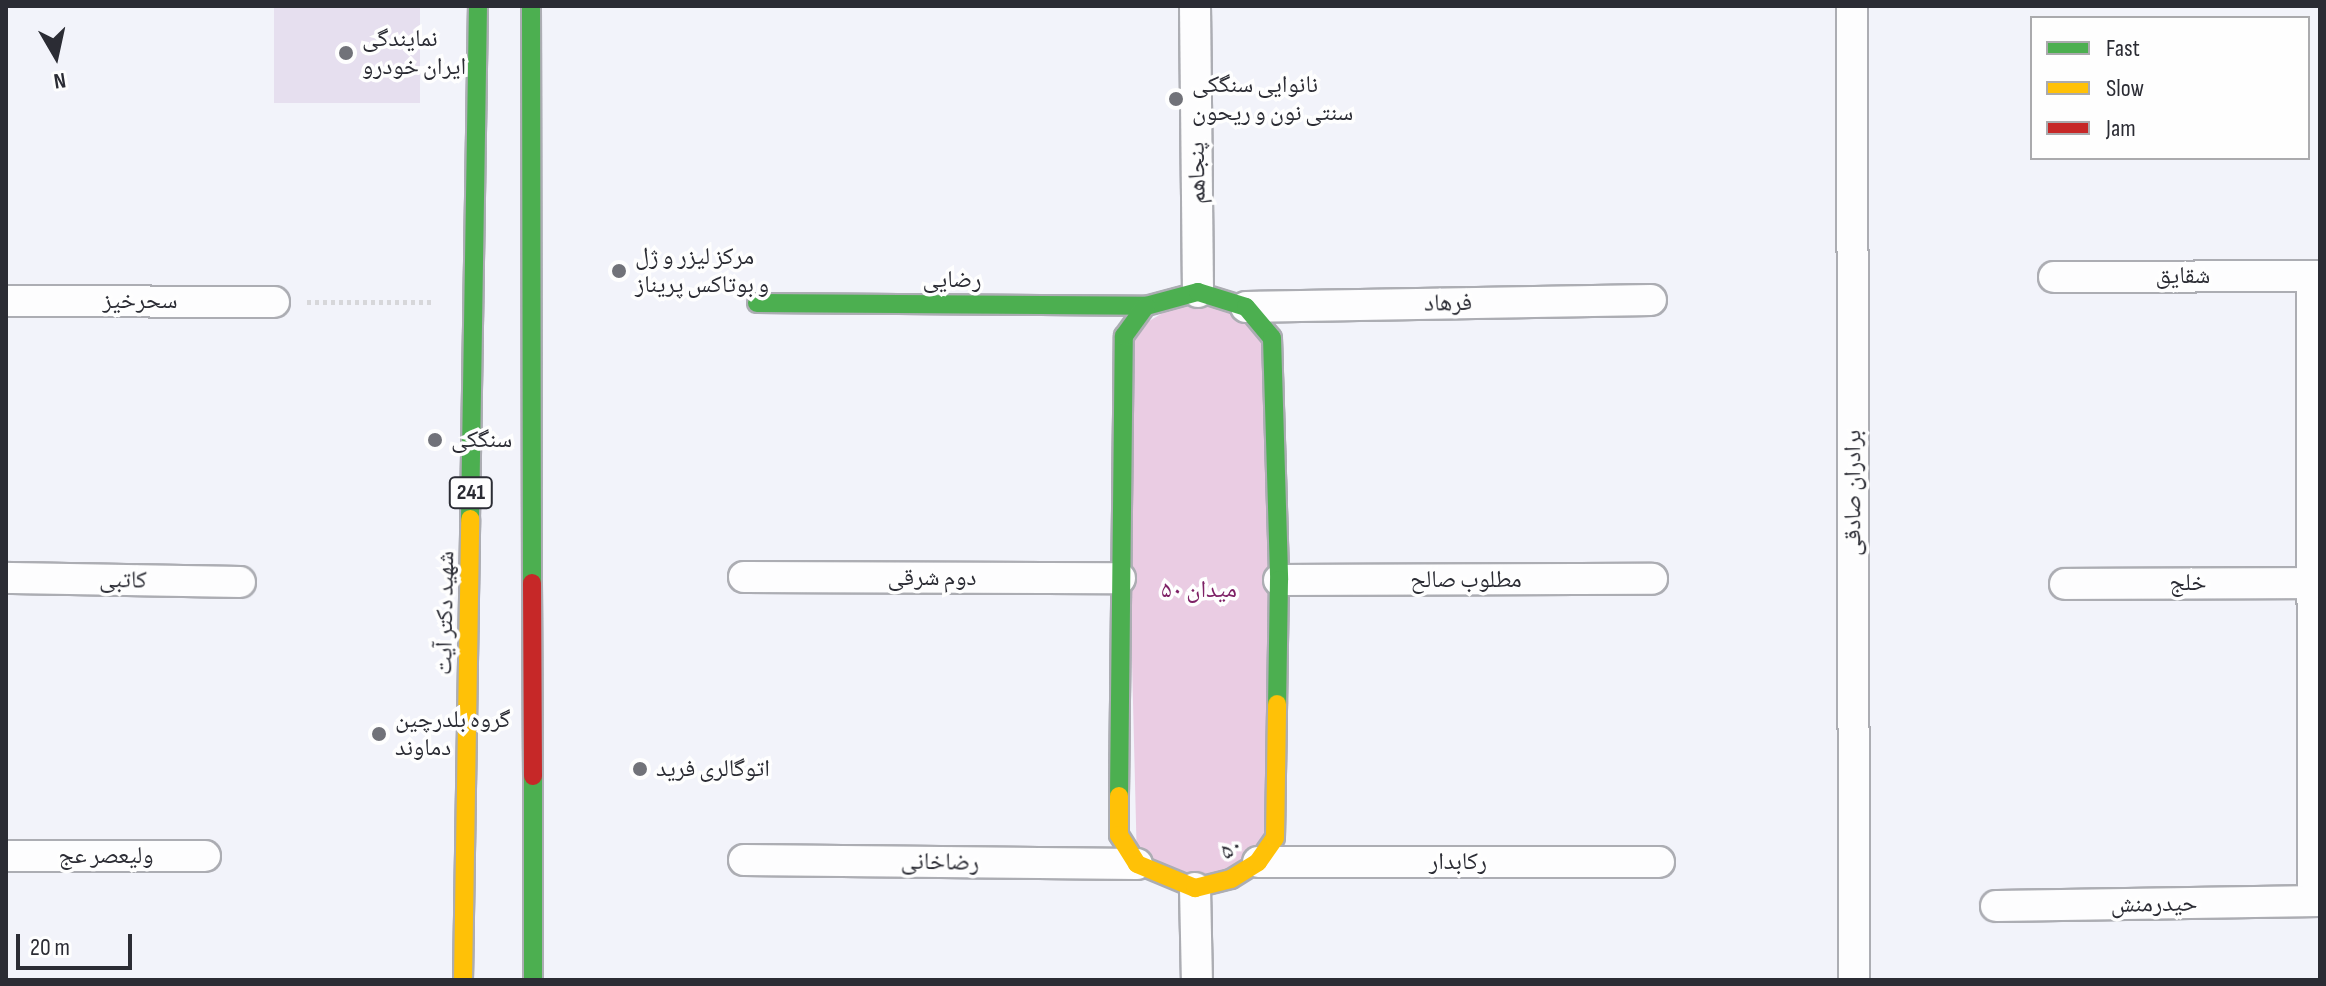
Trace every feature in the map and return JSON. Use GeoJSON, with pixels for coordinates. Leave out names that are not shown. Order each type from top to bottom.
{"type":"FeatureCollection","features":[{"type":"Feature","properties":{"kind":"main road","name":"شهید دکتر آیت"},"geometry":{"type":"LineString","coordinates":[[463,980],[478,6]]}},
{"type":"Feature","properties":{"kind":"main road"},"geometry":{"type":"LineString","coordinates":[[531,6],[533,980]]}},
{"type":"Feature","properties":{"kind":"main road"},"geometry":{"type":"LineString","coordinates":[[1195,888],[1137,864],[1119,835],[1124,336],[1146,306],[1198,292],[1246,307]]}},
{"type":"Feature","properties":{"kind":"main road","name":"رضایی"},"geometry":{"type":"LineString","coordinates":[[757,303],[1146,306]]}},
{"type":"Feature","properties":{"kind":"main road","name":"۵۰"},"geometry":{"type":"LineString","coordinates":[[1195,888],[1231,879],[1258,862],[1275,838],[1279,580],[1272,338],[1246,307]]}},
{"type":"Feature","properties":{"kind":"street","name":"پنجاهم"},"geometry":{"type":"LineString","coordinates":[[1195,6],[1198,292]]}},
{"type":"Feature","properties":{"kind":"street","name":"برادران صادقی"},"geometry":{"type":"LineString","coordinates":[[1852,6],[1854,980]]}},
{"type":"Feature","properties":{"kind":"street","name":"شقایق"},"geometry":{"type":"LineString","coordinates":[[2054,277],[2316,276]]}},
{"type":"Feature","properties":{"kind":"street"},"geometry":{"type":"LineString","coordinates":[[2316,276],[2312,583],[2316,901]]}},
{"type":"Feature","properties":{"kind":"street","name":"فرهاد"},"geometry":{"type":"LineString","coordinates":[[1246,307],[1651,300]]}},
{"type":"Feature","properties":{"kind":"street","name":"سحرخیز"},"geometry":{"type":"LineString","coordinates":[[6,301],[274,302]]}},
{"type":"Feature","properties":{"kind":"street","name":"دوم شرقی"},"geometry":{"type":"LineString","coordinates":[[744,577],[1120,578]]}},
{"type":"Feature","properties":{"kind":"street","name":"کاتبی"},"geometry":{"type":"LineString","coordinates":[[6,578],[240,582]]}},
{"type":"Feature","properties":{"kind":"street","name":"مطلوب صالح"},"geometry":{"type":"LineString","coordinates":[[1279,580],[1652,579]]}},
{"type":"Feature","properties":{"kind":"street","name":"خلج"},"geometry":{"type":"LineString","coordinates":[[2065,584],[2312,583]]}},
{"type":"Feature","properties":{"kind":"street","name":"ولیعصر عج"},"geometry":{"type":"LineString","coordinates":[[6,856],[205,856]]}},
{"type":"Feature","properties":{"kind":"street","name":"رضاخانی"},"geometry":{"type":"LineString","coordinates":[[744,860],[1137,864]]}},
{"type":"Feature","properties":{"kind":"street","name":"رکابدار"},"geometry":{"type":"LineString","coordinates":[[1258,862],[1659,862]]}},
{"type":"Feature","properties":{"kind":"street"},"geometry":{"type":"LineString","coordinates":[[1195,888],[1197,980]]}},
{"type":"Feature","properties":{"kind":"street","name":"حیدرمنش"},"geometry":{"type":"LineString","coordinates":[[1996,906],[2316,901]]}},
{"type":"Feature","properties":{"kind":"path"},"geometry":{"type":"LineString","coordinates":[[274,302],[474,301]]}},
{"type":"Feature","properties":{"kind":"green space","name":"میدان ۵۰"},"geometry":{"type":"Polygon","coordinates":[[[1198,292],[1272,338],[1275,838],[1231,879],[1137,864],[1124,336],[1198,292]]]}},
{"type":"Feature","properties":{"kind":"building","name":"نمایندگی ایران خودرو"},"geometry":{"type":"Polygon","coordinates":[[[274,6],[420,6],[420,103],[274,103],[274,6]]]}},
{"type":"Feature","properties":{"kind":"traffic: fast"},"geometry":{"type":"LineString","coordinates":[[470,519],[478,6]]}},
{"type":"Feature","properties":{"kind":"traffic: fast"},"geometry":{"type":"LineString","coordinates":[[531,6],[532,583]]}},
{"type":"Feature","properties":{"kind":"traffic: fast"},"geometry":{"type":"LineString","coordinates":[[757,303],[1146,306],[1198,292],[1246,307],[1272,338],[1279,580],[1277,704]]}},
{"type":"Feature","properties":{"kind":"traffic: fast"},"geometry":{"type":"LineString","coordinates":[[1119,796],[1124,336],[1146,306]]}},
{"type":"Feature","properties":{"kind":"traffic: fast"},"geometry":{"type":"LineString","coordinates":[[533,776],[533,980]]}},
{"type":"Feature","properties":{"kind":"traffic: slow"},"geometry":{"type":"LineString","coordinates":[[463,980],[470,519]]}},
{"type":"Feature","properties":{"kind":"traffic: slow"},"geometry":{"type":"LineString","coordinates":[[1119,796],[1119,835],[1137,864],[1195,888],[1231,879],[1258,862],[1275,838],[1277,704]]}},
{"type":"Feature","properties":{"kind":"traffic: jam"},"geometry":{"type":"LineString","coordinates":[[532,583],[533,776]]}},
{"type":"Feature","properties":{"kind":"place","name":"نمایندگی ایران خودرو"},"geometry":{"type":"Point","coordinates":[346,53]}},
{"type":"Feature","properties":{"kind":"place","name":"نانوایی سنگکی سنتی نون و ریحون"},"geometry":{"type":"Point","coordinates":[1176,99]}},
{"type":"Feature","properties":{"kind":"place","name":"مرکز لیزر و ژل و بوتاکس پریناز"},"geometry":{"type":"Point","coordinates":[619,271]}},
{"type":"Feature","properties":{"kind":"place","name":"سنگکی"},"geometry":{"type":"Point","coordinates":[435,440]}},
{"type":"Feature","properties":{"kind":"place","name":"گروه بلدرچین دماوند"},"geometry":{"type":"Point","coordinates":[379,734]}},
{"type":"Feature","properties":{"kind":"place","name":"اتوگالری فرید"},"geometry":{"type":"Point","coordinates":[640,769]}}]}
